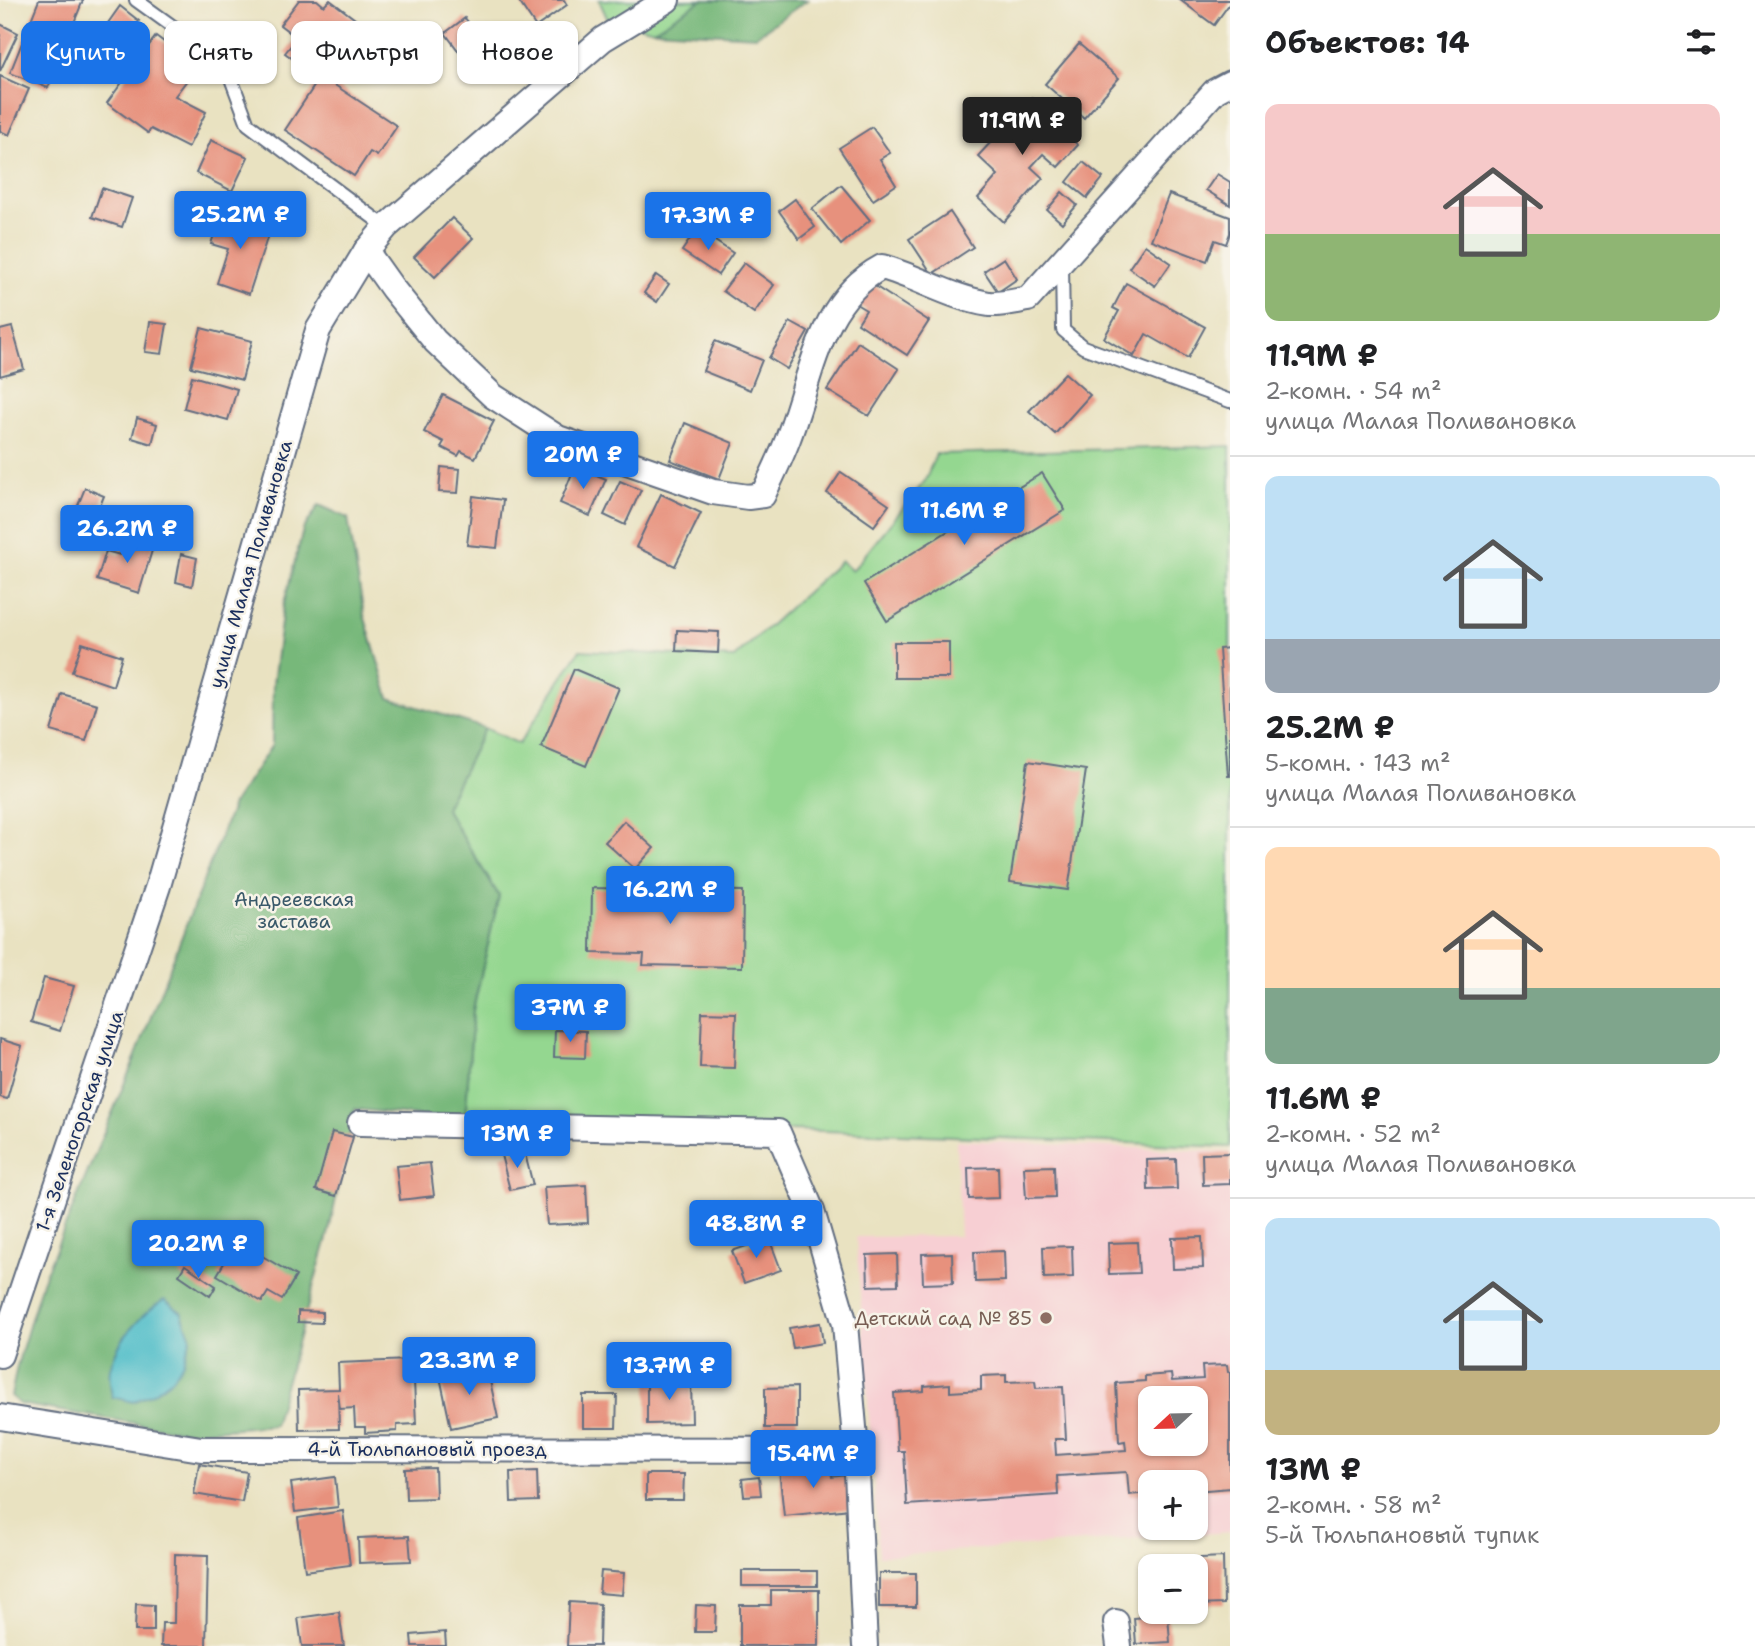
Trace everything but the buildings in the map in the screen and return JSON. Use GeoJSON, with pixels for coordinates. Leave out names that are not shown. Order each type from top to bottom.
{"type":"FeatureCollection","features":[{"type":"Feature","properties":{"kind":"street","name":"улица Малая Поливановка"},"geometry":{"type":"LineString","coordinates":[[158,886],[318,330],[366,251],[386,227],[603,39],[667,0]]}},
{"type":"Feature","properties":{"kind":"street"},"geometry":{"type":"LineString","coordinates":[[366,251],[435,341],[494,397],[558,438],[713,492],[748,497],[763,495],[789,438],[826,326],[844,299],[865,276],[882,267],[906,274],[943,291],[991,304],[1028,299],[1215,91],[1230,83]]}},
{"type":"Feature","properties":{"kind":"street","name":"1-я Зеленогорская улица"},"geometry":{"type":"LineString","coordinates":[[0,1355],[158,886]]}},
{"type":"Feature","properties":{"kind":"street"},"geometry":{"type":"LineString","coordinates":[[360,1123],[778,1132],[812,1211],[845,1324],[856,1450],[865,1646]]}},
{"type":"Feature","properties":{"kind":"street","name":"4-й Тюльпановый проезд"},"geometry":{"type":"LineString","coordinates":[[0,1417],[201,1449],[856,1450]]}},
{"type":"Feature","properties":{"kind":"lane"},"geometry":{"type":"LineString","coordinates":[[136,0],[226,65],[248,124],[386,227]]}},
{"type":"Feature","properties":{"kind":"lane"},"geometry":{"type":"LineString","coordinates":[[1062,261],[1063,330],[1083,346],[1230,401]]}},
{"type":"Feature","properties":{"kind":"shaded area","name":"Детский сад № 85"},"geometry":{"type":"Polygon","coordinates":[[[956,1140],[1230,1152],[1230,1532],[1208,1534],[1208,1470],[1138,1470],[1138,1538],[879,1556],[856,1237],[960,1236],[956,1140]]]}},
{"type":"Feature","properties":{"kind":"green space"},"geometry":{"type":"Polygon","coordinates":[[[599,0],[702,0],[654,30],[607,18],[599,0]]]}},
{"type":"Feature","properties":{"kind":"green space"},"geometry":{"type":"Polygon","coordinates":[[[702,0],[807,0],[756,36],[654,30],[702,0]]]}},
{"type":"Feature","properties":{"kind":"green space"},"geometry":{"type":"Polygon","coordinates":[[[1230,446],[1230,1147],[825,1131],[465,1121],[473,1010],[499,896],[445,808],[485,728],[519,744],[580,650],[734,658],[841,561],[852,571],[925,481],[936,454],[1230,446]]]}},
{"type":"Feature","properties":{"kind":"green space","name":"Андреевская застава"},"geometry":{"type":"Polygon","coordinates":[[[319,505],[348,518],[364,615],[389,698],[485,728],[445,808],[499,896],[473,1010],[465,1121],[355,1109],[329,1231],[274,1425],[188,1432],[19,1404],[11,1396],[42,1282],[135,1058],[233,804],[272,745],[273,684],[283,607],[303,530],[319,505]]]}},
{"type":"Feature","properties":{"kind":"water"},"geometry":{"type":"Polygon","coordinates":[[[164,1300],[181,1312],[191,1338],[183,1362],[172,1379],[153,1393],[133,1402],[112,1397],[109,1372],[118,1348],[138,1321],[164,1300]]]}},
{"type":"Feature","properties":{"kind":"place","name":"Детский сад № 85"},"geometry":{"type":"Point","coordinates":[1046,1318]}}]}
